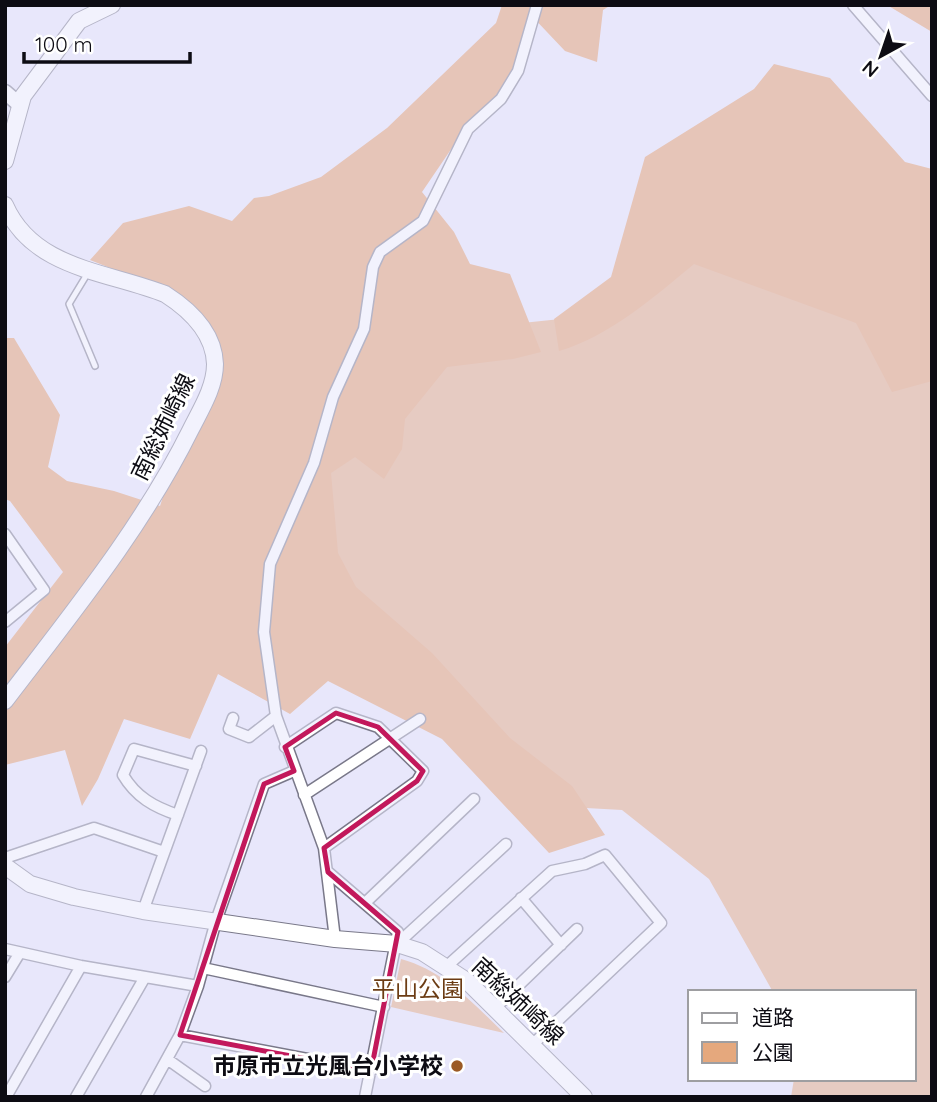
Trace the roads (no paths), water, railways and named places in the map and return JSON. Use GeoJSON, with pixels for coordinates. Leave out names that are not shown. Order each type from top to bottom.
{"type":"FeatureCollection","features":[{"type":"Feature","properties":{"kind":"main road"},"geometry":{"type":"LineString","coordinates":[[5,161],[23,96],[79,21],[112,5]]}},
{"type":"Feature","properties":{"kind":"main road","name":"南総姉崎線"},"geometry":{"type":"LineString","coordinates":[[5,205],[20,232],[40,250],[165,294],[192,314],[202,325],[215,365],[212,384],[151,502],[107,568],[5,701]]}},
{"type":"Feature","properties":{"kind":"main road","name":"南総姉崎線"},"geometry":{"type":"LineString","coordinates":[[5,866],[21,880],[53,893],[144,911],[335,939],[397,944],[422,952],[467,981],[584,1097]]}},
{"type":"Feature","properties":{"kind":"street"},"geometry":{"type":"LineString","coordinates":[[335,939],[324,848],[285,747],[276,716],[264,632],[270,564],[314,463],[333,397],[364,329],[373,267],[380,252],[423,221],[468,130],[501,99],[517,71],[537,5]]}},
{"type":"Feature","properties":{"kind":"street"},"geometry":{"type":"LineString","coordinates":[[853,5],[932,96]]}},
{"type":"Feature","properties":{"kind":"street"},"geometry":{"type":"LineString","coordinates":[[5,92],[20,104]]}},
{"type":"Feature","properties":{"kind":"street"},"geometry":{"type":"LineString","coordinates":[[5,534],[44,590],[5,622]]}},
{"type":"Feature","properties":{"kind":"street"},"geometry":{"type":"LineString","coordinates":[[285,747],[336,713],[378,727],[423,771],[417,781],[324,848]]}},
{"type":"Feature","properties":{"kind":"street"},"geometry":{"type":"LineString","coordinates":[[233,718],[229,729],[249,737],[276,716]]}},
{"type":"Feature","properties":{"kind":"street"},"geometry":{"type":"LineString","coordinates":[[304,795],[420,719]]}},
{"type":"Feature","properties":{"kind":"street"},"geometry":{"type":"LineString","coordinates":[[178,815],[153,807],[130,788],[123,775],[134,749],[196,766]]}},
{"type":"Feature","properties":{"kind":"street"},"geometry":{"type":"LineString","coordinates":[[144,911],[201,751]]}},
{"type":"Feature","properties":{"kind":"street"},"geometry":{"type":"LineString","coordinates":[[146,1097],[180,1035],[264,784],[294,771]]}},
{"type":"Feature","properties":{"kind":"street"},"geometry":{"type":"LineString","coordinates":[[365,903],[474,799]]}},
{"type":"Feature","properties":{"kind":"street"},"geometry":{"type":"LineString","coordinates":[[5,858],[94,828],[164,852]]}},
{"type":"Feature","properties":{"kind":"street"},"geometry":{"type":"LineString","coordinates":[[397,944],[506,844]]}},
{"type":"Feature","properties":{"kind":"street"},"geometry":{"type":"LineString","coordinates":[[446,967],[552,871],[605,855],[661,923],[532,1045]]}},
{"type":"Feature","properties":{"kind":"street"},"geometry":{"type":"LineString","coordinates":[[328,872],[398,932],[365,1097]]}},
{"type":"Feature","properties":{"kind":"street"},"geometry":{"type":"LineString","coordinates":[[521,898],[561,944]]}},
{"type":"Feature","properties":{"kind":"street"},"geometry":{"type":"LineString","coordinates":[[495,1009],[577,929]]}},
{"type":"Feature","properties":{"kind":"street"},"geometry":{"type":"LineString","coordinates":[[5,949],[81,966],[198,986]]}},
{"type":"Feature","properties":{"kind":"street"},"geometry":{"type":"LineString","coordinates":[[5,978],[19,954]]}},
{"type":"Feature","properties":{"kind":"street"},"geometry":{"type":"LineString","coordinates":[[6,1097],[81,966]]}},
{"type":"Feature","properties":{"kind":"street"},"geometry":{"type":"LineString","coordinates":[[203,968],[384,1007]]}},
{"type":"Feature","properties":{"kind":"street"},"geometry":{"type":"LineString","coordinates":[[76,1097],[145,977]]}},
{"type":"Feature","properties":{"kind":"street"},"geometry":{"type":"LineString","coordinates":[[180,1035],[370,1071]]}},
{"type":"Feature","properties":{"kind":"street"},"geometry":{"type":"LineString","coordinates":[[167,1059],[205,1086]]}},
{"type":"Feature","properties":{"kind":"lane"},"geometry":{"type":"LineString","coordinates":[[90,269],[69,304],[95,366]]}},
{"type":"Feature","properties":{"kind":"place","name":"市原市立光風台小学校"},"geometry":{"type":"Point","coordinates":[457,1066]}},
{"type":"Feature","properties":{"kind":"park label","name":"平山公園"},"geometry":{"type":"Point","coordinates":[418,989]}}]}
